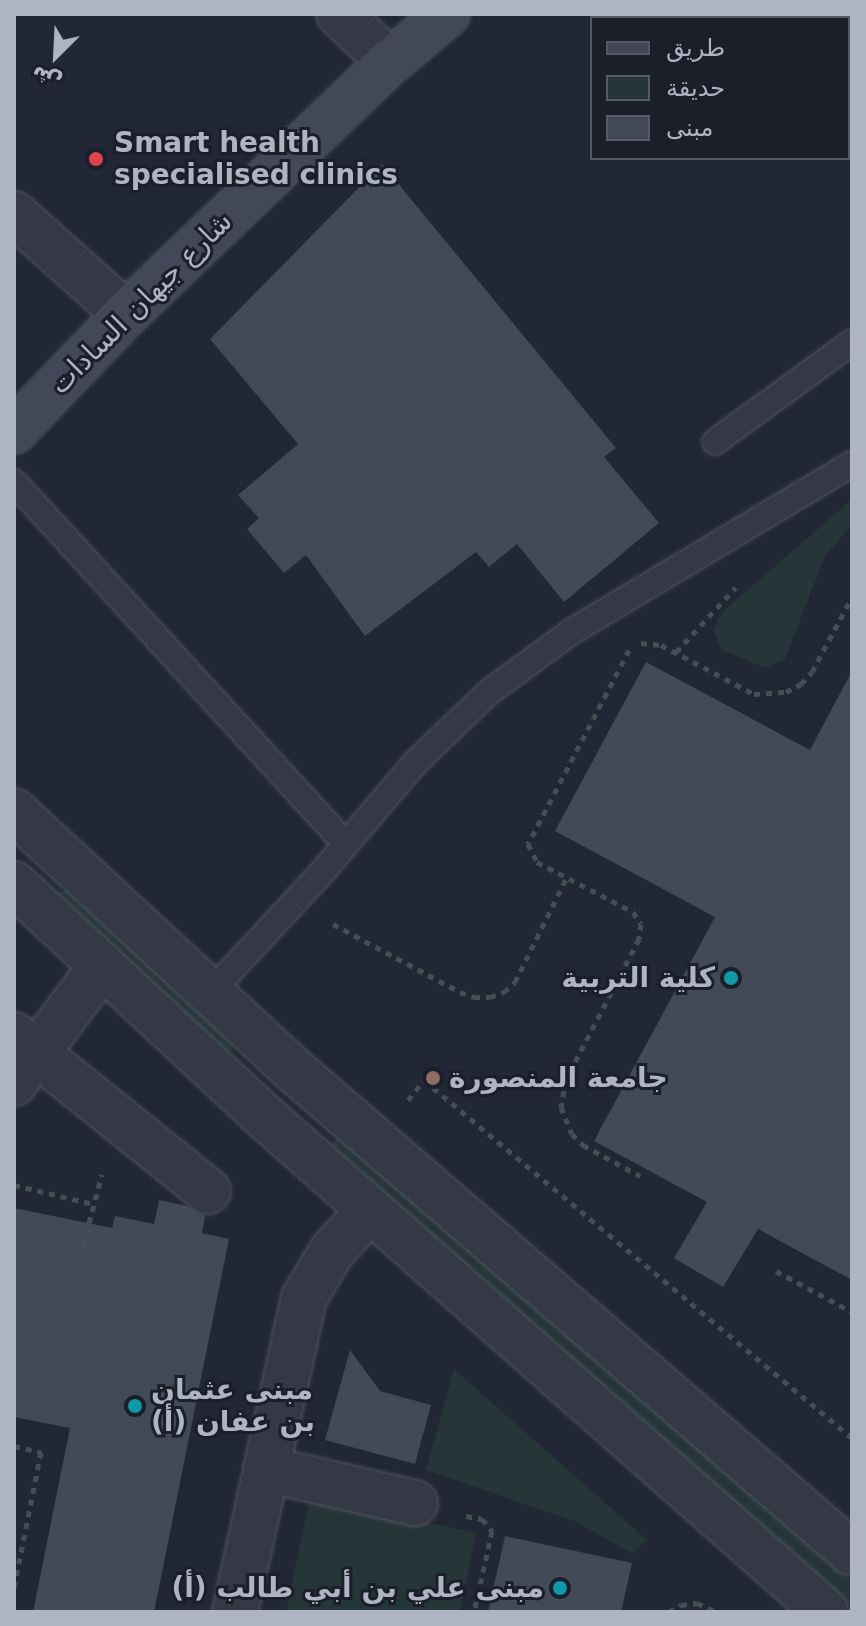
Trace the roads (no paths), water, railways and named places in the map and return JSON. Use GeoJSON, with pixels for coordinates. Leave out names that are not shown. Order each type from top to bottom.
{"type":"FeatureCollection","features":[{"type":"Feature","properties":{"kind":"main road","name":"شارع جيهان السادات"},"geometry":{"type":"LineString","coordinates":[[14,431],[126,314],[390,62],[447,14]]}},
{"type":"Feature","properties":{"kind":"street"},"geometry":{"type":"LineString","coordinates":[[339,14],[390,62]]}},
{"type":"Feature","properties":{"kind":"street"},"geometry":{"type":"LineString","coordinates":[[14,214],[126,314]]}},
{"type":"Feature","properties":{"kind":"street"},"geometry":{"type":"LineString","coordinates":[[22,834],[211,992],[296,1072],[852,1553]]}},
{"type":"Feature","properties":{"kind":"street"},"geometry":{"type":"LineString","coordinates":[[14,884],[258,1111],[826,1612]]}},
{"type":"Feature","properties":{"kind":"street"},"geometry":{"type":"LineString","coordinates":[[102,966],[21,1057],[118,1118],[208,1191]]}},
{"type":"Feature","properties":{"kind":"street"},"geometry":{"type":"LineString","coordinates":[[258,1111],[296,1072]]}},
{"type":"Feature","properties":{"kind":"street"},"geometry":{"type":"LineString","coordinates":[[235,1612],[304,1298],[332,1251],[370,1210]]}},
{"type":"Feature","properties":{"kind":"street"},"geometry":{"type":"LineString","coordinates":[[266,1469],[415,1503]]}},
{"type":"Feature","properties":{"kind":"lane"},"geometry":{"type":"LineString","coordinates":[[715,442],[852,342]]}},
{"type":"Feature","properties":{"kind":"lane"},"geometry":{"type":"LineString","coordinates":[[211,992],[451,725],[529,660],[615,605],[852,464]]}},
{"type":"Feature","properties":{"kind":"lane"},"geometry":{"type":"LineString","coordinates":[[14,482],[346,844]]}},
{"type":"Feature","properties":{"kind":"place","name":"Smart health specialised clinics"},"geometry":{"type":"Point","coordinates":[96,159]}},
{"type":"Feature","properties":{"kind":"place","name":"كلية التربية"},"geometry":{"type":"Point","coordinates":[731,978]}},
{"type":"Feature","properties":{"kind":"place","name":"جامعة المنصورة"},"geometry":{"type":"Point","coordinates":[433,1078]}},
{"type":"Feature","properties":{"kind":"place","name":"مبنى عثمان بن عفان (أ)"},"geometry":{"type":"Point","coordinates":[135,1406]}},
{"type":"Feature","properties":{"kind":"place","name":"مبنى علي بن أبي طالب (أ)"},"geometry":{"type":"Point","coordinates":[560,1588]}}]}
